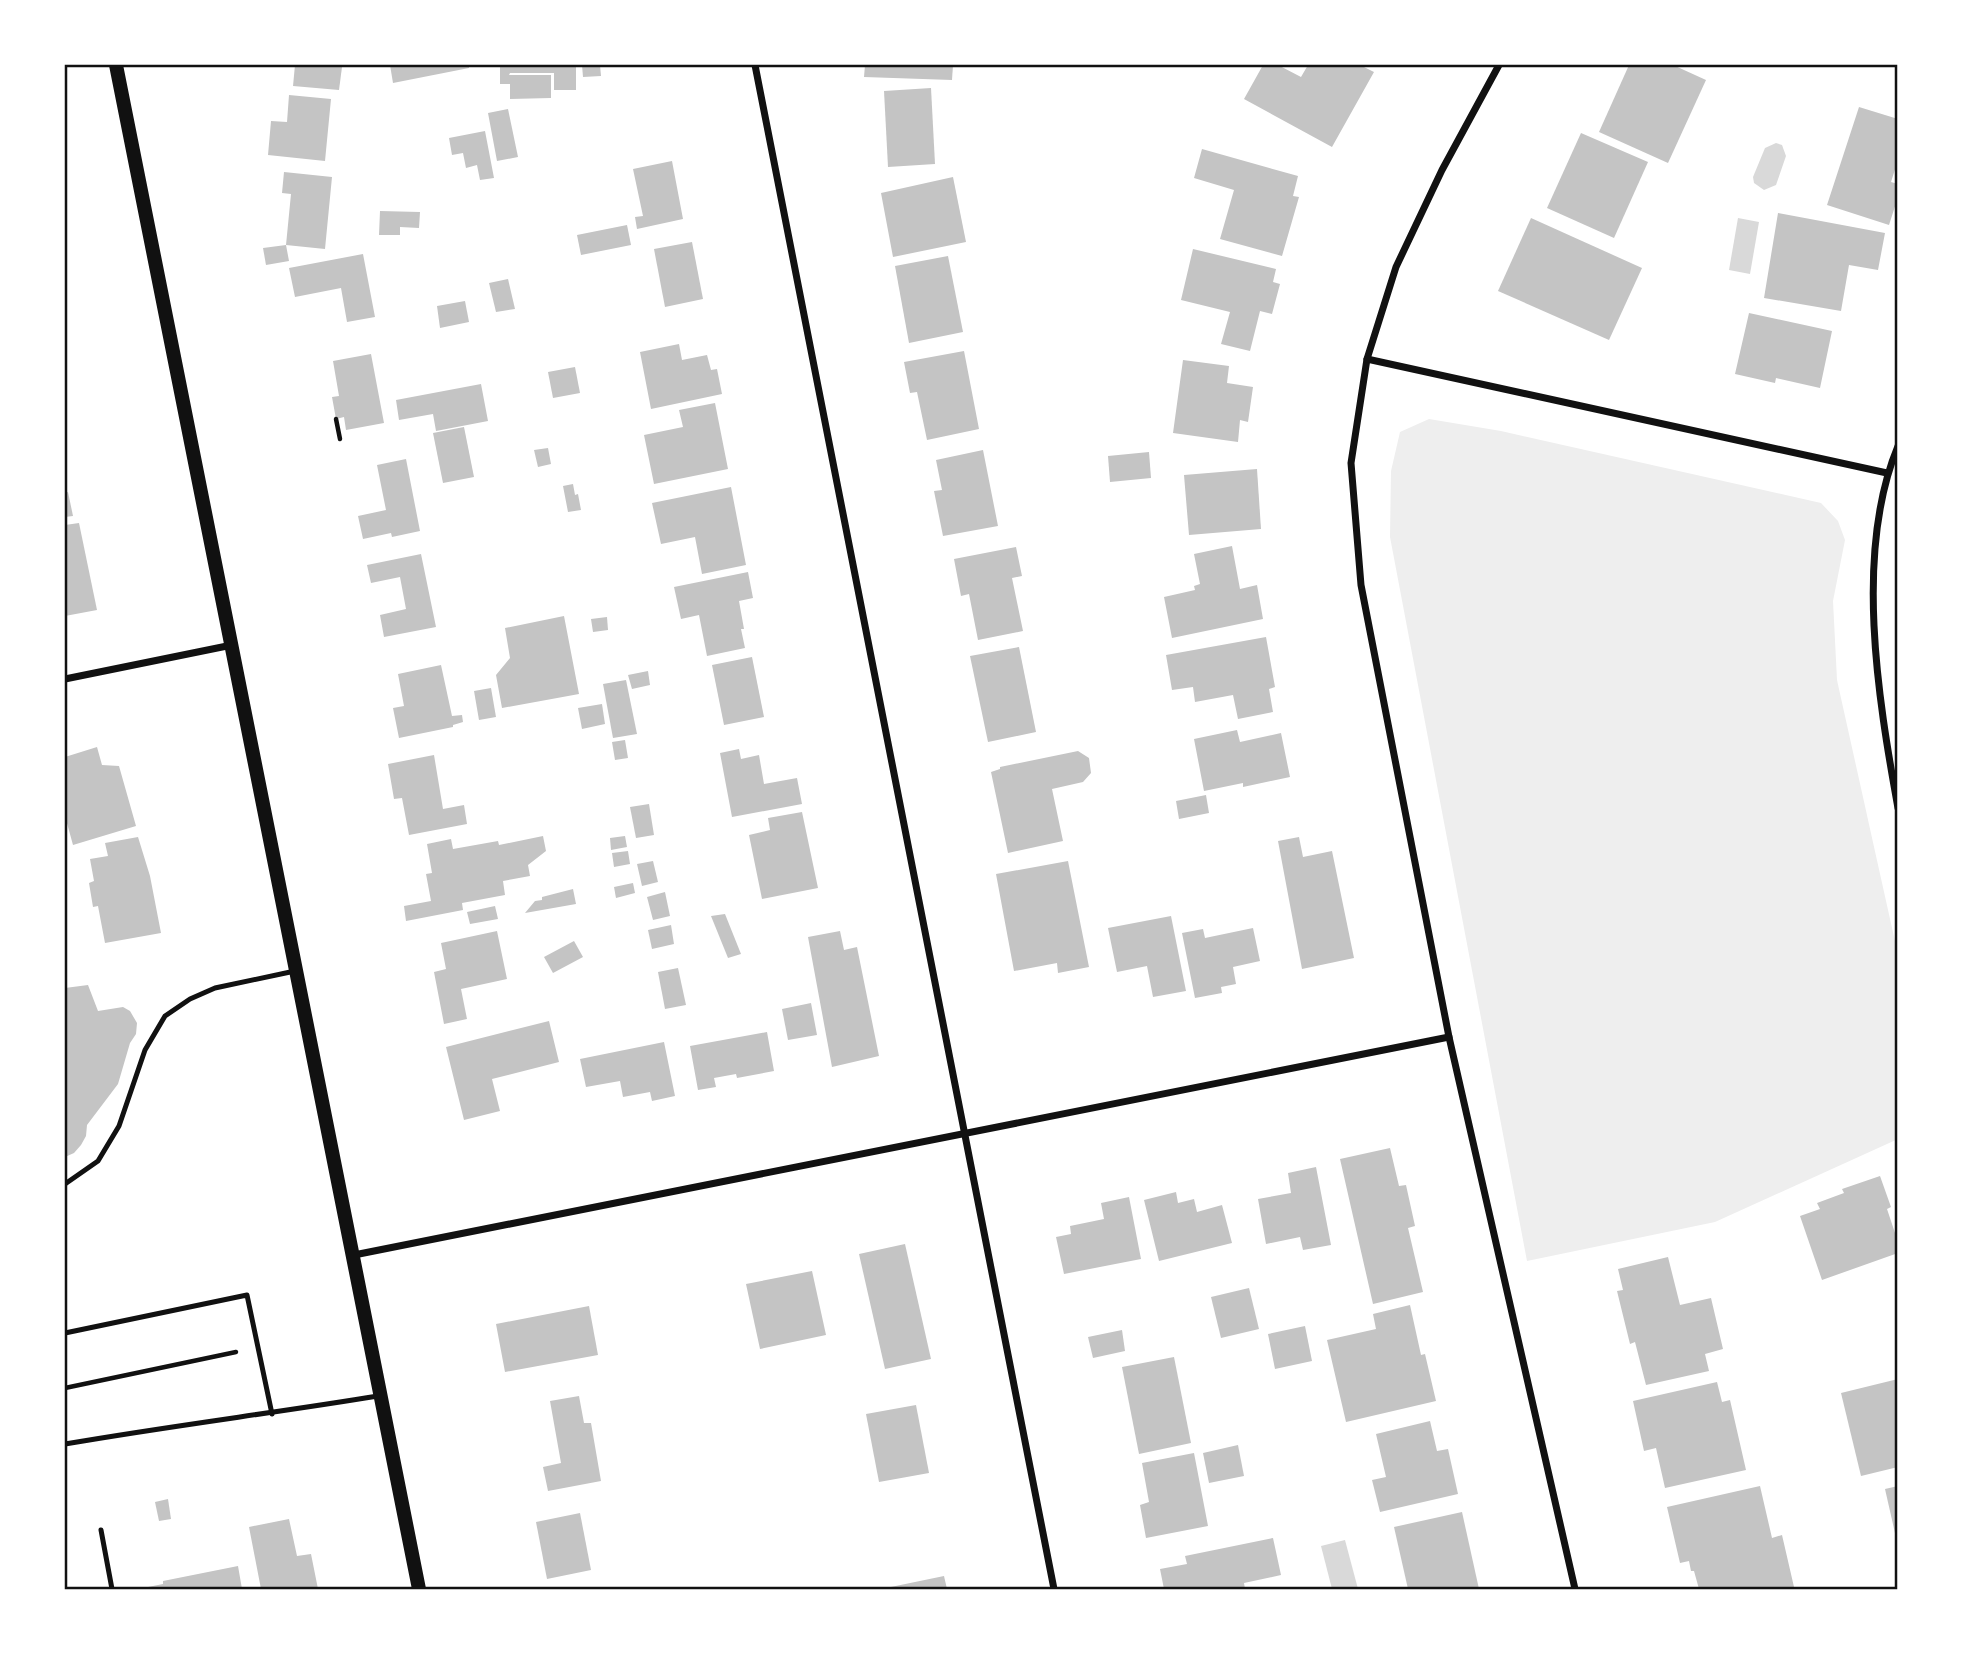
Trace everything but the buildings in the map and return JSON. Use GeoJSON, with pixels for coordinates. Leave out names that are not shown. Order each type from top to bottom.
{"type":"FeatureCollection","features":[{"type":"Feature","properties":{"kind":"main road"},"geometry":{"type":"LineString","coordinates":[[116,65],[419,1589]]}},
{"type":"Feature","properties":{"kind":"street"},"geometry":{"type":"LineString","coordinates":[[755,65],[1054,1589]]}},
{"type":"Feature","properties":{"kind":"street"},"geometry":{"type":"LineString","coordinates":[[1499,65],[1441,170],[1396,267],[1367,359],[1351,463],[1361,585],[1449,1037],[1575,1589]]}},
{"type":"Feature","properties":{"kind":"street"},"geometry":{"type":"LineString","coordinates":[[1367,359],[1887,473]]}},
{"type":"Feature","properties":{"kind":"street"},"geometry":{"type":"LineString","coordinates":[[1898,446],[1887,473],[1875,553],[1875,634],[1882,719],[1898,808]]}},
{"type":"Feature","properties":{"kind":"street"},"geometry":{"type":"LineString","coordinates":[[65,679],[232,645]]}},
{"type":"Feature","properties":{"kind":"street"},"geometry":{"type":"LineString","coordinates":[[354,1255],[1449,1037]]}},
{"type":"Feature","properties":{"kind":"lane"},"geometry":{"type":"LineString","coordinates":[[65,1184],[98,1161],[119,1126],[145,1050],[165,1016],[190,999],[215,988],[297,971]]}},
{"type":"Feature","properties":{"kind":"lane"},"geometry":{"type":"LineString","coordinates":[[65,1333],[247,1295],[272,1414]]}},
{"type":"Feature","properties":{"kind":"lane"},"geometry":{"type":"LineString","coordinates":[[65,1444],[381,1395]]}},
{"type":"Feature","properties":{"kind":"lane"},"geometry":{"type":"LineString","coordinates":[[101,1530],[112,1589]]}},
{"type":"Feature","properties":{"kind":"path"},"geometry":{"type":"LineString","coordinates":[[336,419],[340,439]]}},
{"type":"Feature","properties":{"kind":"path"},"geometry":{"type":"LineString","coordinates":[[65,1388],[236,1352]]}},
{"type":"Feature","properties":{"kind":"shaded area"},"geometry":{"type":"Polygon","coordinates":[[[1776,143],[1782,145],[1786,156],[1776,185],[1764,190],[1754,183],[1753,177],[1765,148],[1776,143]]]}},
{"type":"Feature","properties":{"kind":"shaded area"},"geometry":{"type":"Polygon","coordinates":[[[1738,218],[1759,222],[1750,274],[1729,270],[1738,218]]]}},
{"type":"Feature","properties":{"kind":"shaded area"},"geometry":{"type":"Polygon","coordinates":[[[1429,419],[1501,431],[1821,503],[1838,521],[1845,540],[1833,601],[1837,680],[1898,955],[1898,1139],[1715,1222],[1527,1261],[1390,537],[1391,471],[1400,432],[1429,419]]]}},
{"type":"Feature","properties":{"kind":"shaded area"},"geometry":{"type":"Polygon","coordinates":[[[1345,1540],[1358,1589],[1332,1589],[1321,1546],[1345,1540]]]}}]}
